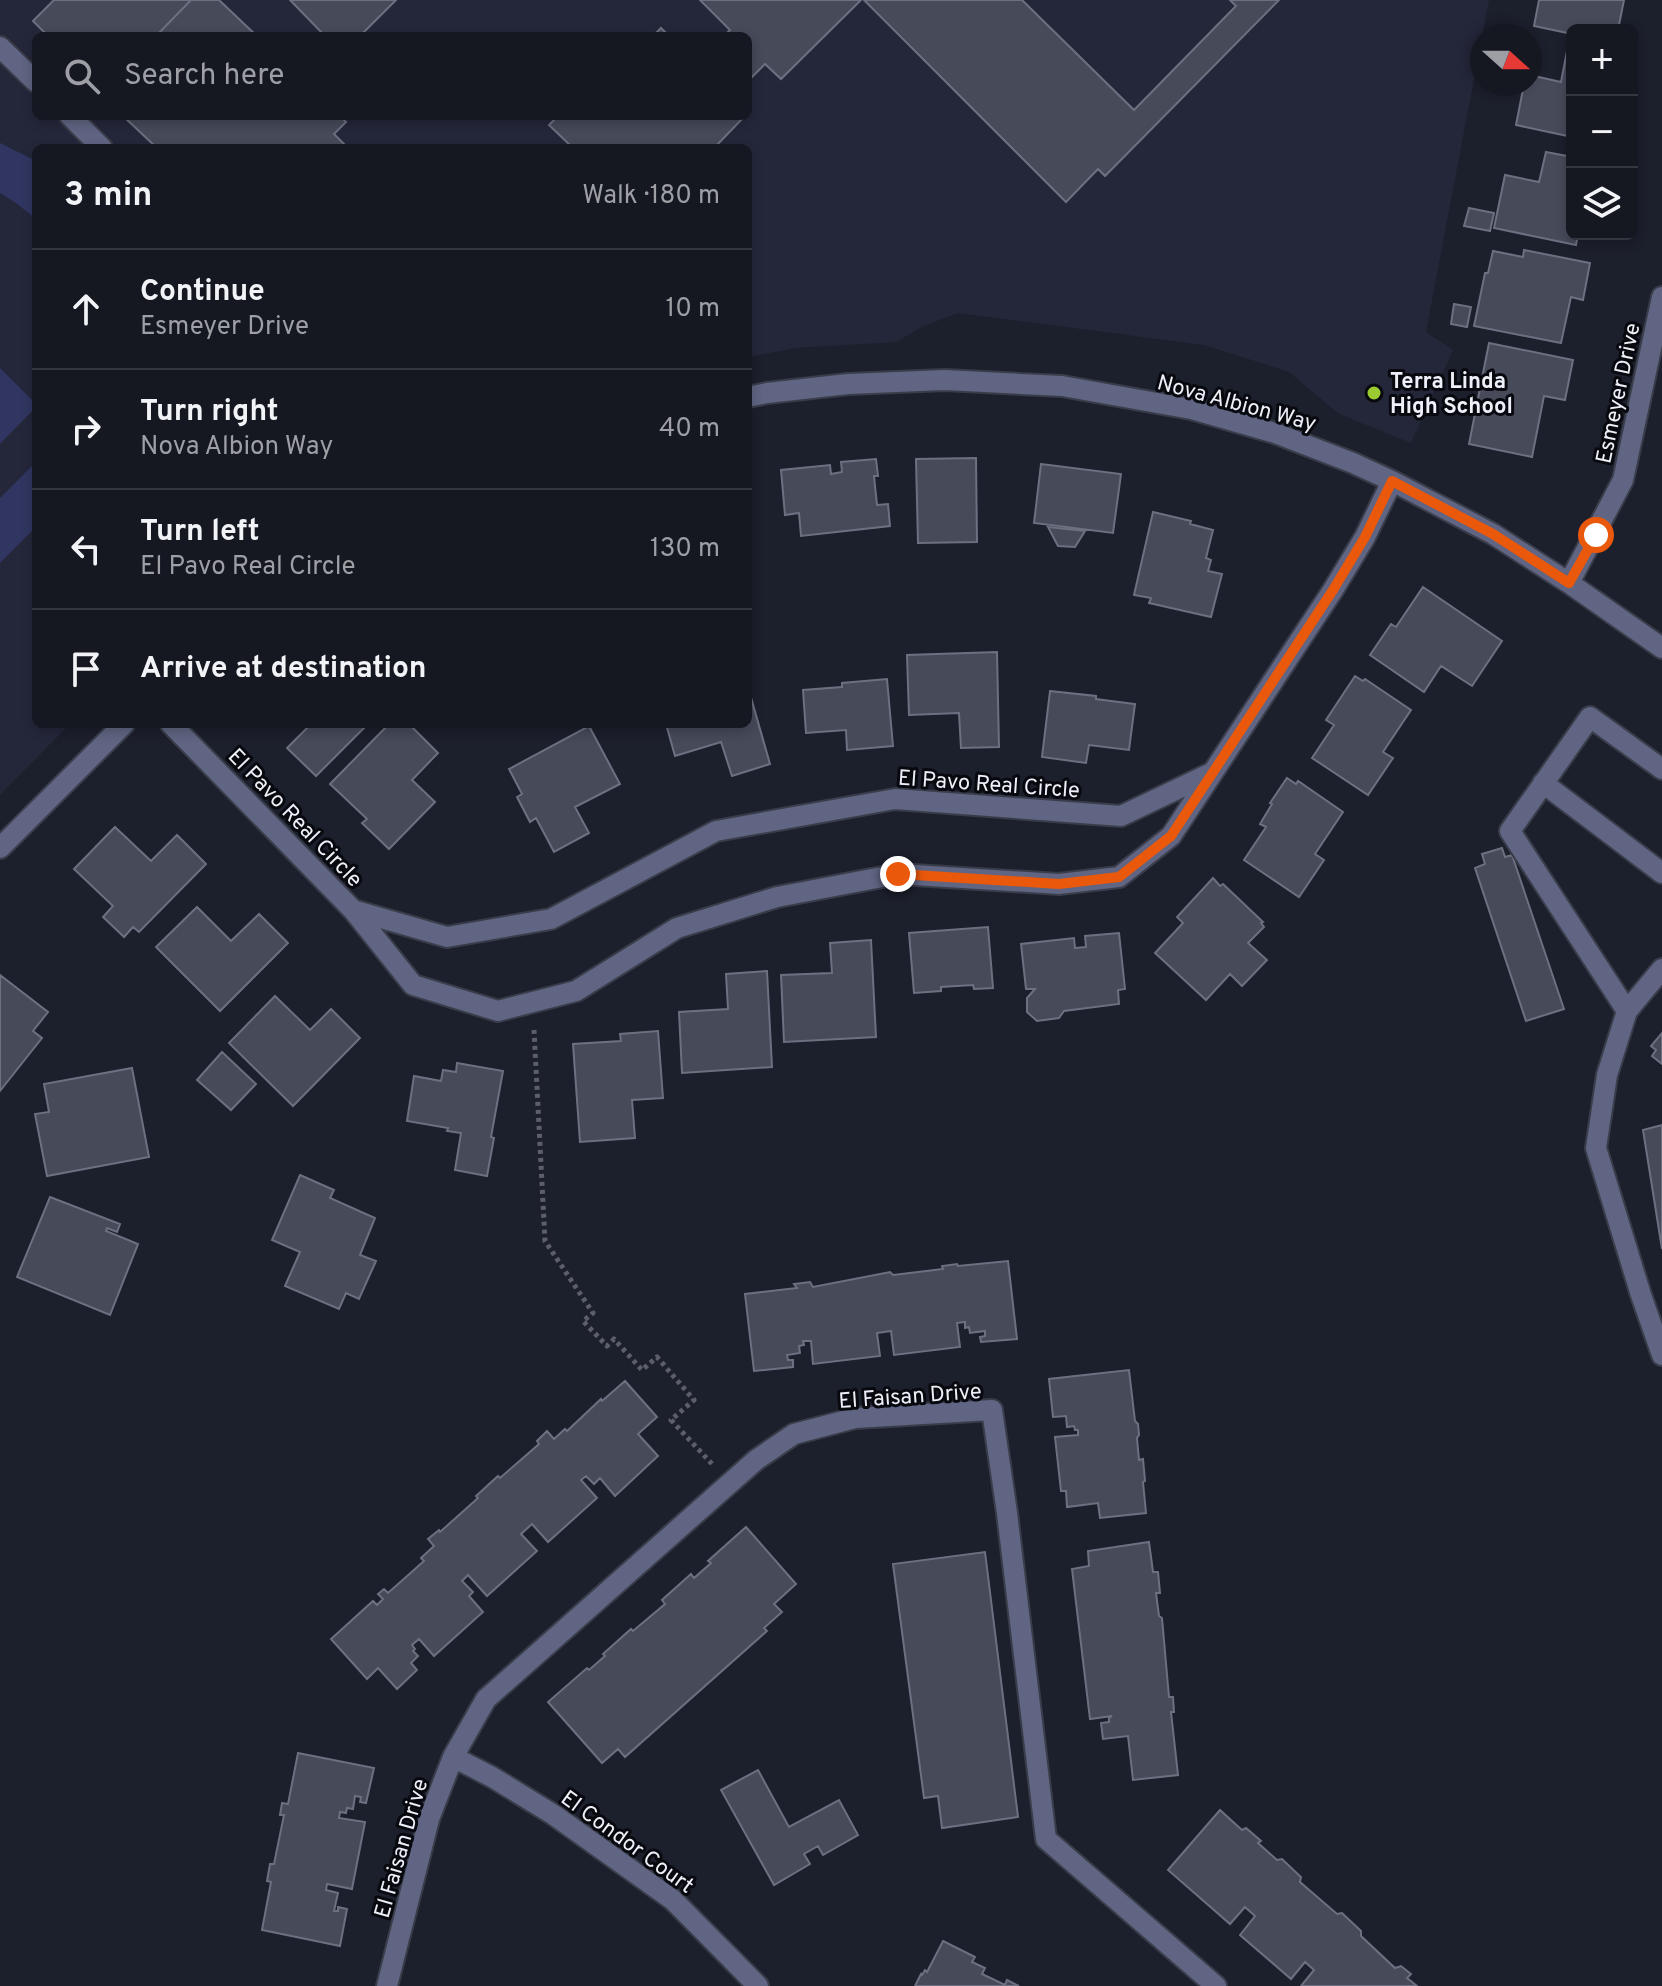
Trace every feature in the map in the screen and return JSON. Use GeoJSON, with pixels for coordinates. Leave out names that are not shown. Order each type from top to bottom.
{"type":"FeatureCollection","features":[{"type":"Feature","properties":{"kind":"street"},"geometry":{"type":"LineString","coordinates":[[0,47],[32,78]]}},
{"type":"Feature","properties":{"kind":"street"},"geometry":{"type":"LineString","coordinates":[[74,120],[98,144]]}},
{"type":"Feature","properties":{"kind":"street","name":"Esmeyer Drive"},"geometry":{"type":"LineString","coordinates":[[1569,583],[1623,480],[1662,297]]}},
{"type":"Feature","properties":{"kind":"street","name":"Nova Albion Way"},"geometry":{"type":"LineString","coordinates":[[752,396],[848,384],[945,380],[1062,386],[1191,409],[1275,433],[1392,481],[1493,534],[1662,648]]}},
{"type":"Feature","properties":{"kind":"street","name":"El Pavo Real Circle"},"geometry":{"type":"LineString","coordinates":[[175,728],[353,910],[413,985],[498,1011],[576,991],[677,928],[777,897],[898,874],[1059,884],[1119,877],[1171,836],[1333,590],[1365,537],[1392,481]]}},
{"type":"Feature","properties":{"kind":"street"},"geometry":{"type":"LineString","coordinates":[[1627,1011],[1510,831],[1590,717],[1662,769]]}},
{"type":"Feature","properties":{"kind":"street"},"geometry":{"type":"LineString","coordinates":[[0,848],[120,728]]}},
{"type":"Feature","properties":{"kind":"street","name":"El Pavo Real Circle"},"geometry":{"type":"LineString","coordinates":[[353,910],[447,937],[551,919],[716,831],[895,799],[1121,816],[1211,773]]}},
{"type":"Feature","properties":{"kind":"street"},"geometry":{"type":"LineString","coordinates":[[1543,783],[1662,873]]}},
{"type":"Feature","properties":{"kind":"street"},"geometry":{"type":"LineString","coordinates":[[1662,969],[1627,1011],[1607,1075],[1596,1148],[1662,1355]]}},
{"type":"Feature","properties":{"kind":"street","name":"El Faisan Drive"},"geometry":{"type":"LineString","coordinates":[[387,1986],[429,1819],[453,1757],[486,1699],[756,1460],[794,1434],[855,1418],[992,1410],[1046,1839],[1216,1986]]}},
{"type":"Feature","properties":{"kind":"street","name":"El Condor Court"},"geometry":{"type":"LineString","coordinates":[[453,1757],[554,1815],[673,1900],[758,1986]]}},
{"type":"Feature","properties":{"kind":"path"},"geometry":{"type":"LineString","coordinates":[[533,1002],[545,1241],[593,1313],[583,1321],[607,1346],[614,1339],[642,1370],[657,1357],[694,1400],[671,1420],[730,1484]]}},
{"type":"Feature","properties":{"kind":"shaded area","name":"Terra Linda High School"},"geometry":{"type":"Polygon","coordinates":[[[0,0],[1489,0],[1484,24],[1470,24],[1471,96],[1426,332],[1453,350],[1411,443],[1339,414],[1289,372],[1204,345],[958,313],[924,326],[896,342],[796,348],[752,356],[752,144],[32,144],[32,728],[66,728],[0,795],[0,0]]]}},
{"type":"Feature","properties":{"kind":"shaded area"},"geometry":{"type":"Polygon","coordinates":[[[0,143],[32,159],[32,216],[0,193],[0,143]]]}},
{"type":"Feature","properties":{"kind":"shaded area"},"geometry":{"type":"Polygon","coordinates":[[[0,368],[32,400],[32,411],[0,444],[0,368]]]}},
{"type":"Feature","properties":{"kind":"shaded area"},"geometry":{"type":"Polygon","coordinates":[[[32,466],[32,531],[0,563],[0,498],[32,466]]]}},
{"type":"Feature","properties":{"kind":"building"},"geometry":{"type":"Polygon","coordinates":[[[54,0],[191,0],[160,32],[44,32],[33,21],[54,0]]]}},
{"type":"Feature","properties":{"kind":"building"},"geometry":{"type":"Polygon","coordinates":[[[191,0],[219,0],[253,32],[160,32],[191,0]]]}},
{"type":"Feature","properties":{"kind":"building"},"geometry":{"type":"Polygon","coordinates":[[[290,0],[396,0],[364,32],[321,32],[290,0]]]}},
{"type":"Feature","properties":{"kind":"building"},"geometry":{"type":"Polygon","coordinates":[[[700,0],[861,0],[781,79],[765,64],[752,77],[752,32],[728,32],[730,30],[700,0]]]}},
{"type":"Feature","properties":{"kind":"building"},"geometry":{"type":"Polygon","coordinates":[[[864,0],[1022,0],[1134,110],[1236,6],[1230,0],[1279,0],[1105,176],[1098,169],[1066,202],[864,0]]]}},
{"type":"Feature","properties":{"kind":"building"},"geometry":{"type":"Polygon","coordinates":[[[1539,0],[1624,0],[1619,24],[1566,24],[1566,33],[1534,24],[1539,0]]]}},
{"type":"Feature","properties":{"kind":"building"},"geometry":{"type":"Polygon","coordinates":[[[1566,56],[1566,136],[1516,125],[1522,96],[1542,96],[1542,78],[1561,82],[1566,56]]]}},
{"type":"Feature","properties":{"kind":"building"},"geometry":{"type":"Polygon","coordinates":[[[127,120],[346,122],[334,134],[344,144],[153,144],[127,120]]]}},
{"type":"Feature","properties":{"kind":"building"},"geometry":{"type":"Polygon","coordinates":[[[554,120],[741,120],[718,144],[569,144],[549,125],[554,120]]]}},
{"type":"Feature","properties":{"kind":"building"},"geometry":{"type":"Polygon","coordinates":[[[1546,152],[1566,156],[1566,240],[1577,240],[1576,245],[1494,228],[1505,175],[1539,182],[1546,152]]]}},
{"type":"Feature","properties":{"kind":"building"},"geometry":{"type":"Polygon","coordinates":[[[1469,208],[1494,213],[1490,231],[1464,226],[1469,208]]]}},
{"type":"Feature","properties":{"kind":"building"},"geometry":{"type":"Polygon","coordinates":[[[1524,250],[1590,263],[1583,300],[1571,297],[1561,343],[1474,326],[1493,251],[1523,257],[1524,250]]]}},
{"type":"Feature","properties":{"kind":"building"},"geometry":{"type":"Polygon","coordinates":[[[1454,304],[1471,307],[1467,327],[1451,324],[1454,304]]]}},
{"type":"Feature","properties":{"kind":"building"},"geometry":{"type":"Polygon","coordinates":[[[1489,343],[1573,360],[1565,400],[1544,396],[1532,457],[1469,444],[1489,343]]]}},
{"type":"Feature","properties":{"kind":"building"},"geometry":{"type":"Polygon","coordinates":[[[976,458],[977,542],[918,543],[916,459],[976,458]]]}},
{"type":"Feature","properties":{"kind":"building"},"geometry":{"type":"Polygon","coordinates":[[[876,459],[877,505],[888,504],[890,526],[801,536],[799,513],[785,515],[781,470],[830,465],[831,474],[842,472],[841,462],[876,459]]]}},
{"type":"Feature","properties":{"kind":"building"},"geometry":{"type":"Polygon","coordinates":[[[1041,464],[1121,474],[1113,533],[1034,523],[1041,464]]]}},
{"type":"Feature","properties":{"kind":"building"},"geometry":{"type":"Polygon","coordinates":[[[1153,512],[1213,530],[1206,558],[1211,560],[1208,571],[1222,574],[1211,617],[1149,603],[1151,598],[1134,595],[1153,512]]]}},
{"type":"Feature","properties":{"kind":"building"},"geometry":{"type":"Polygon","coordinates":[[[1048,527],[1085,531],[1075,547],[1058,546],[1048,527]]]}},
{"type":"Feature","properties":{"kind":"building"},"geometry":{"type":"Polygon","coordinates":[[[1423,587],[1502,641],[1472,686],[1441,666],[1424,692],[1370,655],[1391,624],[1396,627],[1423,587]]]}},
{"type":"Feature","properties":{"kind":"building"},"geometry":{"type":"Polygon","coordinates":[[[997,652],[999,747],[961,748],[959,713],[909,715],[907,655],[997,652]]]}},
{"type":"Feature","properties":{"kind":"building"},"geometry":{"type":"Polygon","coordinates":[[[1355,676],[1363,681],[1365,679],[1411,710],[1383,752],[1393,758],[1368,795],[1312,758],[1334,725],[1326,720],[1355,676]]]}},
{"type":"Feature","properties":{"kind":"building"},"geometry":{"type":"Polygon","coordinates":[[[887,679],[893,746],[847,750],[846,730],[806,733],[803,690],[887,679]]]}},
{"type":"Feature","properties":{"kind":"building"},"geometry":{"type":"Polygon","coordinates":[[[1050,691],[1135,704],[1129,750],[1089,745],[1086,763],[1042,757],[1050,691]]]}},
{"type":"Feature","properties":{"kind":"building"},"geometry":{"type":"Polygon","coordinates":[[[752,701],[770,764],[732,776],[721,742],[675,756],[667,728],[752,728],[752,701]]]}},
{"type":"Feature","properties":{"kind":"building"},"geometry":{"type":"Polygon","coordinates":[[[307,728],[364,728],[316,776],[287,748],[307,728]]]}},
{"type":"Feature","properties":{"kind":"building"},"geometry":{"type":"Polygon","coordinates":[[[385,728],[413,728],[438,753],[412,780],[435,802],[389,849],[362,823],[367,819],[330,784],[385,728]]]}},
{"type":"Feature","properties":{"kind":"building"},"geometry":{"type":"Polygon","coordinates":[[[590,728],[620,784],[575,807],[589,833],[554,852],[536,818],[530,822],[517,797],[522,794],[509,769],[590,728]]]}},
{"type":"Feature","properties":{"kind":"building"},"geometry":{"type":"Polygon","coordinates":[[[1287,778],[1296,784],[1298,781],[1343,812],[1315,854],[1324,860],[1299,897],[1244,860],[1266,827],[1260,824],[1287,778]]]}},
{"type":"Feature","properties":{"kind":"building"},"geometry":{"type":"Polygon","coordinates":[[[115,827],[151,861],[177,835],[206,864],[139,932],[133,927],[124,937],[103,917],[113,906],[74,869],[115,827]]]}},
{"type":"Feature","properties":{"kind":"building"},"geometry":{"type":"Polygon","coordinates":[[[1502,848],[1505,857],[1512,855],[1564,1009],[1526,1021],[1475,868],[1485,864],[1482,854],[1502,848]]]}},
{"type":"Feature","properties":{"kind":"building"},"geometry":{"type":"Polygon","coordinates":[[[1213,878],[1263,922],[1264,927],[1248,943],[1267,960],[1242,986],[1230,974],[1206,1000],[1155,953],[1183,923],[1177,917],[1213,878]]]}},
{"type":"Feature","properties":{"kind":"building"},"geometry":{"type":"Polygon","coordinates":[[[197,907],[231,941],[259,914],[288,943],[220,1011],[156,947],[197,907]]]}},
{"type":"Feature","properties":{"kind":"building"},"geometry":{"type":"Polygon","coordinates":[[[988,927],[993,988],[974,989],[973,985],[941,987],[941,991],[914,993],[909,933],[988,927]]]}},
{"type":"Feature","properties":{"kind":"building"},"geometry":{"type":"Polygon","coordinates":[[[1119,933],[1125,989],[1118,990],[1119,1004],[1064,1011],[1059,1018],[1037,1021],[1027,1012],[1027,998],[1035,989],[1026,989],[1021,944],[1074,938],[1075,948],[1086,947],[1085,936],[1119,933]]]}},
{"type":"Feature","properties":{"kind":"building"},"geometry":{"type":"Polygon","coordinates":[[[871,940],[876,1037],[784,1042],[781,975],[832,973],[830,943],[871,940]]]}},
{"type":"Feature","properties":{"kind":"building"},"geometry":{"type":"Polygon","coordinates":[[[767,971],[772,1067],[682,1073],[679,1012],[728,1009],[726,974],[767,971]]]}},
{"type":"Feature","properties":{"kind":"building"},"geometry":{"type":"Polygon","coordinates":[[[0,975],[48,1012],[33,1031],[42,1038],[0,1091],[0,975]]]}},
{"type":"Feature","properties":{"kind":"building"},"geometry":{"type":"Polygon","coordinates":[[[275,996],[310,1030],[331,1009],[360,1038],[293,1106],[229,1043],[275,996]]]}},
{"type":"Feature","properties":{"kind":"building"},"geometry":{"type":"Polygon","coordinates":[[[658,1031],[663,1098],[632,1100],[635,1138],[580,1142],[573,1044],[621,1041],[620,1034],[658,1031]]]}},
{"type":"Feature","properties":{"kind":"building"},"geometry":{"type":"Polygon","coordinates":[[[1662,1033],[1662,1064],[1652,1056],[1656,1050],[1651,1046],[1662,1033]]]}},
{"type":"Feature","properties":{"kind":"building"},"geometry":{"type":"Polygon","coordinates":[[[222,1052],[256,1084],[231,1110],[197,1080],[222,1052]]]}},
{"type":"Feature","properties":{"kind":"building"},"geometry":{"type":"Polygon","coordinates":[[[457,1063],[503,1071],[487,1176],[455,1170],[461,1133],[407,1121],[414,1076],[441,1081],[443,1070],[456,1072],[457,1063]]]}},
{"type":"Feature","properties":{"kind":"building"},"geometry":{"type":"Polygon","coordinates":[[[132,1068],[149,1157],[47,1176],[35,1114],[49,1112],[44,1084],[132,1068]]]}},
{"type":"Feature","properties":{"kind":"building"},"geometry":{"type":"Polygon","coordinates":[[[1662,1125],[1662,1249],[1643,1130],[1662,1125]]]}},
{"type":"Feature","properties":{"kind":"building"},"geometry":{"type":"Polygon","coordinates":[[[300,1175],[334,1190],[330,1198],[375,1218],[360,1255],[376,1261],[359,1299],[346,1293],[339,1309],[285,1286],[300,1252],[272,1240],[300,1175]]]}},
{"type":"Feature","properties":{"kind":"building"},"geometry":{"type":"Polygon","coordinates":[[[50,1197],[120,1224],[117,1232],[107,1228],[106,1231],[138,1244],[110,1315],[17,1277],[50,1197]]]}},
{"type":"Feature","properties":{"kind":"building"},"geometry":{"type":"Polygon","coordinates":[[[1008,1261],[1017,1339],[981,1342],[980,1337],[985,1336],[985,1331],[970,1333],[969,1327],[965,1328],[965,1322],[957,1323],[960,1347],[894,1355],[891,1331],[877,1333],[880,1356],[813,1364],[811,1341],[803,1341],[804,1345],[799,1346],[800,1353],[787,1355],[788,1360],[793,1360],[793,1367],[754,1371],[745,1294],[797,1288],[794,1284],[810,1282],[813,1287],[890,1272],[893,1275],[943,1269],[942,1266],[957,1264],[1008,1261]]]}},
{"type":"Feature","properties":{"kind":"building"},"geometry":{"type":"Polygon","coordinates":[[[1129,1370],[1135,1421],[1138,1424],[1139,1460],[1143,1459],[1146,1513],[1100,1518],[1098,1503],[1067,1507],[1066,1491],[1061,1491],[1055,1437],[1078,1435],[1078,1430],[1074,1426],[1067,1427],[1066,1416],[1053,1417],[1049,1379],[1129,1370]]]}},
{"type":"Feature","properties":{"kind":"building"},"geometry":{"type":"Polygon","coordinates":[[[625,1381],[657,1417],[638,1434],[658,1456],[615,1496],[600,1478],[594,1484],[586,1476],[581,1480],[597,1498],[548,1542],[532,1524],[521,1534],[537,1551],[487,1596],[468,1575],[462,1581],[473,1592],[469,1596],[483,1612],[434,1656],[419,1639],[412,1645],[418,1656],[411,1663],[417,1670],[397,1689],[378,1668],[367,1679],[331,1639],[373,1601],[377,1605],[383,1599],[378,1594],[384,1589],[388,1593],[424,1561],[421,1558],[434,1546],[428,1539],[440,1532],[498,1476],[500,1478],[539,1444],[537,1441],[547,1431],[554,1439],[565,1429],[567,1431],[625,1381]]]}},
{"type":"Feature","properties":{"kind":"building"},"geometry":{"type":"Polygon","coordinates":[[[746,1527],[796,1584],[774,1604],[782,1612],[764,1628],[767,1631],[625,1757],[618,1749],[602,1763],[548,1702],[605,1656],[603,1654],[631,1629],[633,1631],[665,1604],[662,1600],[691,1574],[694,1578],[746,1527]]]}},
{"type":"Feature","properties":{"kind":"building"},"geometry":{"type":"Polygon","coordinates":[[[1149,1542],[1153,1572],[1158,1572],[1160,1593],[1156,1593],[1159,1616],[1162,1618],[1169,1697],[1173,1697],[1174,1712],[1171,1712],[1178,1775],[1133,1780],[1128,1736],[1103,1739],[1101,1723],[1109,1722],[1112,1716],[1090,1719],[1072,1569],[1089,1566],[1088,1551],[1149,1542]]]}},
{"type":"Feature","properties":{"kind":"building"},"geometry":{"type":"Polygon","coordinates":[[[985,1552],[1018,1817],[942,1828],[938,1796],[924,1798],[893,1564],[985,1552]]]}},
{"type":"Feature","properties":{"kind":"building"},"geometry":{"type":"Polygon","coordinates":[[[298,1753],[374,1768],[366,1803],[355,1796],[353,1809],[340,1812],[339,1818],[365,1822],[352,1889],[327,1884],[326,1890],[338,1893],[334,1911],[338,1911],[338,1907],[347,1909],[340,1946],[262,1930],[271,1882],[267,1881],[270,1864],[274,1864],[284,1815],[280,1815],[282,1803],[288,1804],[298,1753]]]}},
{"type":"Feature","properties":{"kind":"building"},"geometry":{"type":"Polygon","coordinates":[[[758,1770],[789,1827],[839,1800],[858,1835],[823,1855],[818,1846],[804,1854],[810,1864],[774,1885],[721,1790],[758,1770]]]}},
{"type":"Feature","properties":{"kind":"building"},"geometry":{"type":"Polygon","coordinates":[[[1220,1810],[1242,1830],[1246,1828],[1261,1841],[1258,1843],[1277,1860],[1282,1859],[1301,1877],[1300,1882],[1337,1914],[1342,1913],[1395,1968],[1401,1966],[1411,1974],[1407,1978],[1417,1986],[1301,1986],[1314,1970],[1305,1962],[1291,1979],[1240,1935],[1255,1916],[1245,1907],[1230,1924],[1168,1870],[1220,1810]]]}},
{"type":"Feature","properties":{"kind":"building"},"geometry":{"type":"Polygon","coordinates":[[[943,1941],[975,1957],[972,1962],[985,1968],[982,1974],[1005,1985],[1007,1980],[1019,1986],[915,1986],[921,1974],[925,1970],[927,1972],[943,1941]]]}},
{"type":"Feature","properties":{"kind":"place","name":"Terra Linda High School"},"geometry":{"type":"Point","coordinates":[1374,393]}},
{"type":"Feature","properties":{"kind":"route"},"geometry":{"type":"LineString","coordinates":[[898,874],[1059,884],[1119,877],[1171,836],[1333,590],[1365,537],[1392,481],[1493,534],[1569,583],[1596,535]]}}]}
